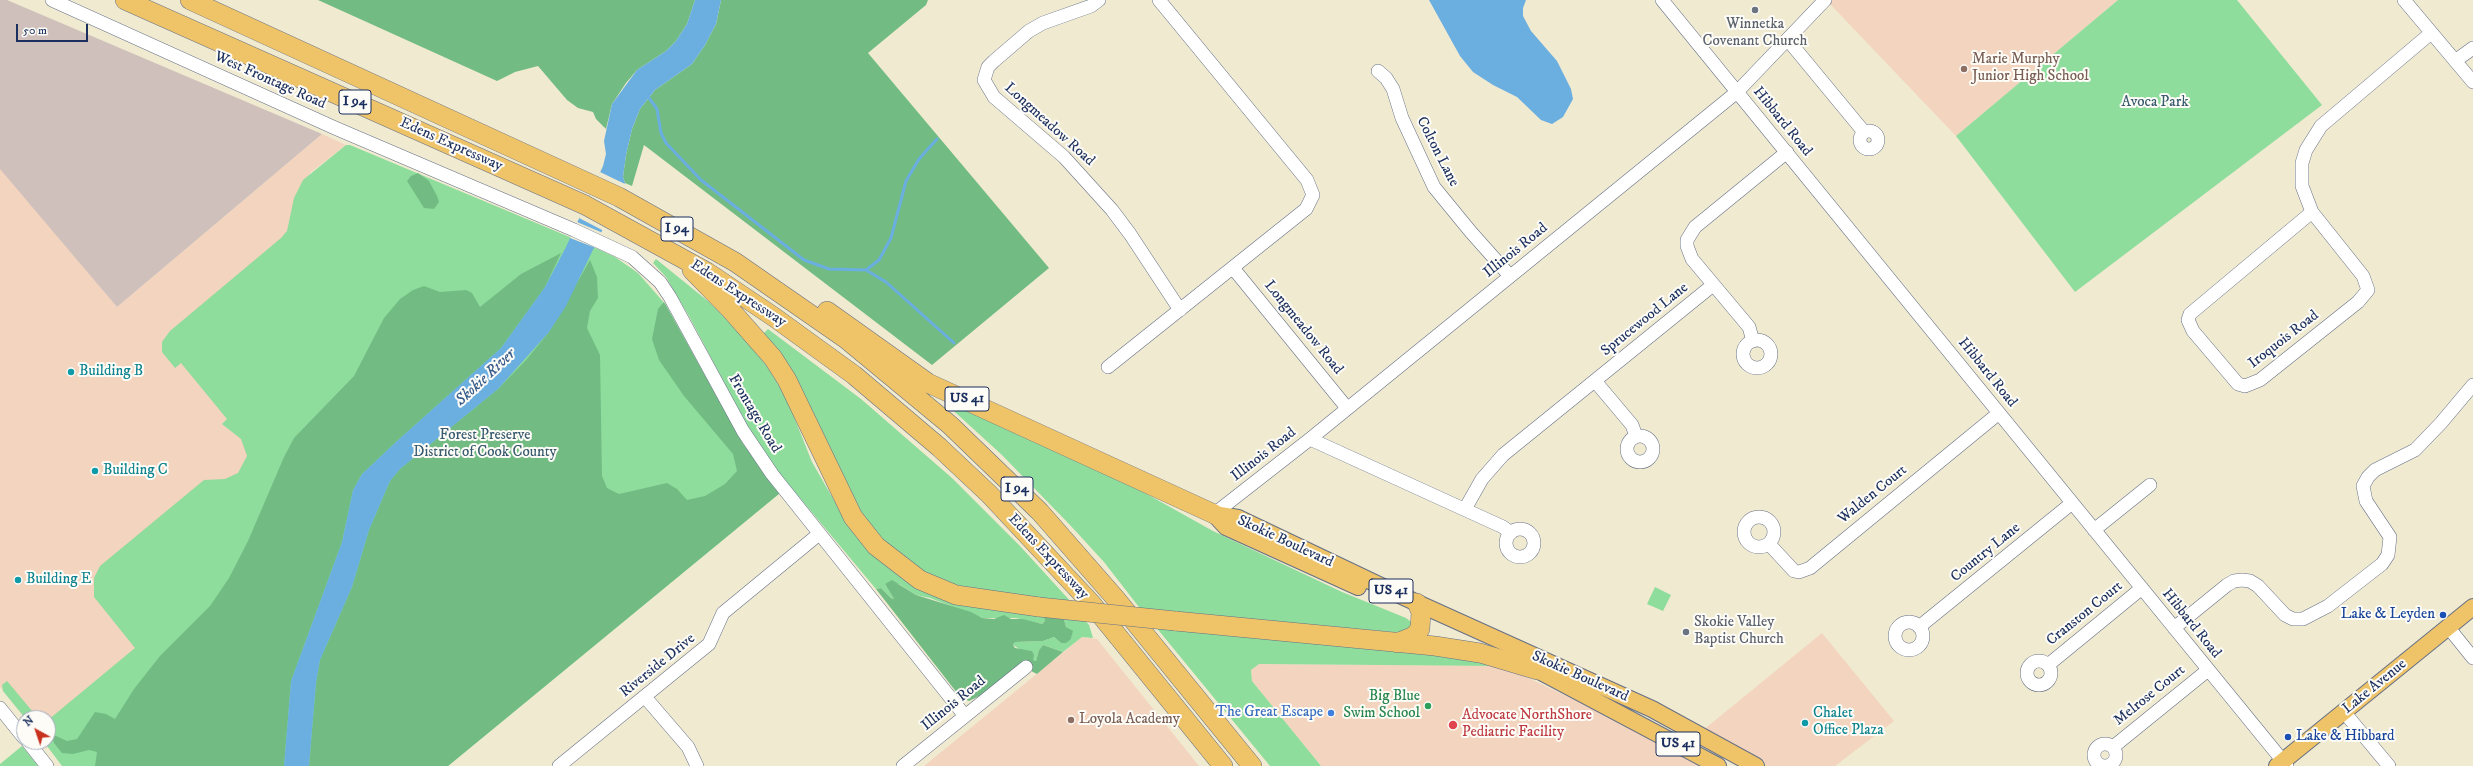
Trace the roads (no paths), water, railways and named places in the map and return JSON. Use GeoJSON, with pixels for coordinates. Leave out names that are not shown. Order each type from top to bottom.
{"type":"FeatureCollection","features":[{"type":"Feature","properties":{"kind":"highway","name":"Edens Expressway"},"geometry":{"type":"LineString","coordinates":[[125,0],[585,205],[707,272],[774,317],[854,375],[950,457],[989,494],[1091,603],[1223,766]]}},
{"type":"Feature","properties":{"kind":"highway","name":"Edens Expressway"},"geometry":{"type":"LineString","coordinates":[[190,0],[619,197],[735,262],[846,339],[909,390],[1040,512],[1116,599],[1252,766]]}},
{"type":"Feature","properties":{"kind":"highway","name":"US 41"},"geometry":{"type":"LineString","coordinates":[[680,257],[704,286],[757,338],[773,358],[787,380],[843,500],[853,517],[876,546],[920,580],[956,595],[1039,607],[1435,646],[1480,653],[1538,670]]}},
{"type":"Feature","properties":{"kind":"highway","name":"US 41"},"geometry":{"type":"LineString","coordinates":[[735,262],[761,266],[860,332],[928,383],[1214,514]]}},
{"type":"Feature","properties":{"kind":"highway"},"geometry":{"type":"LineString","coordinates":[[1397,643],[1418,633],[1422,623],[1419,610]]}},
{"type":"Feature","properties":{"kind":"main road","name":"Skokie Boulevard"},"geometry":{"type":"LineString","coordinates":[[1214,514],[1226,527],[1652,709],[1756,766]]}},
{"type":"Feature","properties":{"kind":"main road","name":"Lake Avenue"},"geometry":{"type":"LineString","coordinates":[[2282,764],[2473,607]]}},
{"type":"Feature","properties":{"kind":"main road","name":"Skokie Boulevard"},"geometry":{"type":"LineString","coordinates":[[1419,610],[1538,670],[1718,766]]}},
{"type":"Feature","properties":{"kind":"street","name":"West Frontage Road"},"geometry":{"type":"LineString","coordinates":[[52,0],[335,128],[477,188]]}},
{"type":"Feature","properties":{"kind":"street","name":"Longmeadow Road"},"geometry":{"type":"LineString","coordinates":[[1099,0],[1091,6],[1043,23],[1029,31],[988,67],[984,80],[994,97],[1064,157],[1103,200],[1130,234],[1180,310]]}},
{"type":"Feature","properties":{"kind":"street"},"geometry":{"type":"LineString","coordinates":[[1108,367],[1306,208],[1312,199],[1312,190],[1307,180],[1159,0]]}},
{"type":"Feature","properties":{"kind":"street","name":"Hibbard Road"},"geometry":{"type":"LineString","coordinates":[[1662,0],[2142,588],[2282,764]]}},
{"type":"Feature","properties":{"kind":"street","name":"Illinois Road"},"geometry":{"type":"LineString","coordinates":[[1214,514],[1310,439],[1737,92],[1825,0]]}},
{"type":"Feature","properties":{"kind":"street"},"geometry":{"type":"LineString","coordinates":[[2404,0],[2473,82]]}},
{"type":"Feature","properties":{"kind":"street","name":"Iroquois Road"},"geometry":{"type":"LineString","coordinates":[[2312,212],[2190,314],[2188,320],[2193,331],[2238,384],[2245,386],[2260,380],[2358,302],[2368,290],[2364,276],[2312,212],[2302,186],[2301,175],[2306,150],[2313,137],[2334,113],[2431,33]]}},
{"type":"Feature","properties":{"kind":"street"},"geometry":{"type":"LineString","coordinates":[[1788,40],[1864,132]]}},
{"type":"Feature","properties":{"kind":"street"},"geometry":{"type":"LineString","coordinates":[[2456,61],[2473,48]]}},
{"type":"Feature","properties":{"kind":"street","name":"Colton Lane"},"geometry":{"type":"LineString","coordinates":[[1378,72],[1386,78],[1393,89],[1402,118],[1434,187],[1465,226],[1510,276]]}},
{"type":"Feature","properties":{"kind":"street","name":"Sprucewood Lane"},"geometry":{"type":"LineString","coordinates":[[1465,509],[1482,479],[1504,455],[1713,285],[1688,254],[1687,240],[1691,233],[1787,152]]}},
{"type":"Feature","properties":{"kind":"street","name":"Frontage Road"},"geometry":{"type":"LineString","coordinates":[[477,188],[632,257],[660,282],[743,431],[772,474],[965,716]]}},
{"type":"Feature","properties":{"kind":"street","name":"Longmeadow Road"},"geometry":{"type":"LineString","coordinates":[[1233,268],[1347,408]]}},
{"type":"Feature","properties":{"kind":"street"},"geometry":{"type":"LineString","coordinates":[[1713,285],[1748,327],[1753,341]]}},
{"type":"Feature","properties":{"kind":"street"},"geometry":{"type":"LineString","coordinates":[[1595,381],[1632,425],[1636,436]]}},
{"type":"Feature","properties":{"kind":"street"},"geometry":{"type":"LineString","coordinates":[[2174,628],[2227,585],[2234,581],[2242,580],[2250,581],[2258,586],[2285,615],[2293,619],[2303,619],[2328,606],[2382,564],[2388,555],[2390,537],[2366,501],[2363,486],[2368,477],[2375,470],[2415,450],[2441,424],[2473,385]]}},
{"type":"Feature","properties":{"kind":"street","name":"Walden Court"},"geometry":{"type":"LineString","coordinates":[[1769,544],[1794,571],[1799,572],[1810,568],[1999,413]]}},
{"type":"Feature","properties":{"kind":"street"},"geometry":{"type":"LineString","coordinates":[[1310,439],[1465,509],[1511,533]]}},
{"type":"Feature","properties":{"kind":"street"},"geometry":{"type":"LineString","coordinates":[[2094,530],[2150,485]]}},
{"type":"Feature","properties":{"kind":"street","name":"Country Lane"},"geometry":{"type":"LineString","coordinates":[[1919,627],[2072,503]]}},
{"type":"Feature","properties":{"kind":"street","name":"Riverside Drive"},"geometry":{"type":"LineString","coordinates":[[559,766],[709,644],[723,613],[819,534]]}},
{"type":"Feature","properties":{"kind":"street","name":"Cranston Court"},"geometry":{"type":"LineString","coordinates":[[2048,665],[2142,588]]}},
{"type":"Feature","properties":{"kind":"street"},"geometry":{"type":"LineString","coordinates":[[2448,627],[2473,658]]}},
{"type":"Feature","properties":{"kind":"street","name":"Illinois Road"},"geometry":{"type":"LineString","coordinates":[[903,766],[1026,668]]}},
{"type":"Feature","properties":{"kind":"street","name":"Melrose Court"},"geometry":{"type":"LineString","coordinates":[[2113,747],[2208,670]]}},
{"type":"Feature","properties":{"kind":"street"},"geometry":{"type":"LineString","coordinates":[[645,697],[688,747],[697,766]]}},
{"type":"Feature","properties":{"kind":"street"},"geometry":{"type":"LineString","coordinates":[[0,708],[16,728]]}},
{"type":"Feature","properties":{"kind":"street"},"geometry":{"type":"LineString","coordinates":[[2344,712],[2389,766]]}},
{"type":"Feature","properties":{"kind":"street"},"geometry":{"type":"LineString","coordinates":[[34,750],[47,766]]}},
{"type":"Feature","properties":{"kind":"water","name":"Skokie River"},"geometry":{"type":"Polygon","coordinates":[[[695,0],[721,0],[716,24],[705,45],[692,64],[655,90],[640,109],[632,129],[626,155],[623,177],[625,183],[566,306],[549,332],[498,389],[400,469],[390,481],[369,530],[352,587],[320,660],[316,683],[309,766],[284,766],[291,681],[342,542],[353,490],[362,474],[501,348],[545,287],[566,247],[603,166],[606,154],[604,141],[612,104],[637,70],[666,51],[676,41],[687,24],[695,0]]]}},
{"type":"Feature","properties":{"kind":"water"},"geometry":{"type":"Polygon","coordinates":[[[1429,0],[1526,0],[1523,8],[1523,16],[1531,31],[1557,61],[1571,89],[1573,99],[1563,117],[1552,124],[1541,120],[1517,97],[1493,85],[1473,72],[1460,56],[1429,0]]]}},
{"type":"Feature","properties":{"kind":"waterway"},"geometry":{"type":"LineString","coordinates":[[645,96],[649,98],[657,109],[661,133],[666,143],[701,180],[804,260],[829,269],[866,270],[886,282],[954,343]]}},
{"type":"Feature","properties":{"kind":"waterway"},"geometry":{"type":"LineString","coordinates":[[866,270],[879,260],[891,238],[906,181],[919,159],[937,139]]}},
{"type":"Feature","properties":{"kind":"place","name":"Winnetka Covenant Church"},"geometry":{"type":"Point","coordinates":[1755,10]}},
{"type":"Feature","properties":{"kind":"place","name":"Marie Murphy Junior High School"},"geometry":{"type":"Point","coordinates":[1964,69]}},
{"type":"Feature","properties":{"kind":"place","name":"Building B"},"geometry":{"type":"Point","coordinates":[71,372]}},
{"type":"Feature","properties":{"kind":"place","name":"Building C"},"geometry":{"type":"Point","coordinates":[95,471]}},
{"type":"Feature","properties":{"kind":"place","name":"Building E"},"geometry":{"type":"Point","coordinates":[18,580]}},
{"type":"Feature","properties":{"kind":"place","name":"Lake & Leyden"},"geometry":{"type":"Point","coordinates":[2443,615]}},
{"type":"Feature","properties":{"kind":"place","name":"Skokie Valley Baptist Church"},"geometry":{"type":"Point","coordinates":[1686,632]}},
{"type":"Feature","properties":{"kind":"place","name":"Big Blue Swim School"},"geometry":{"type":"Point","coordinates":[1428,706]}},
{"type":"Feature","properties":{"kind":"place","name":"The Great Escape"},"geometry":{"type":"Point","coordinates":[1331,713]}},
{"type":"Feature","properties":{"kind":"place","name":"Loyola Academy"},"geometry":{"type":"Point","coordinates":[1071,720]}},
{"type":"Feature","properties":{"kind":"place","name":"Chalet Office Plaza"},"geometry":{"type":"Point","coordinates":[1805,723]}},
{"type":"Feature","properties":{"kind":"place","name":"Advocate NorthShore Pediatric Facility"},"geometry":{"type":"Point","coordinates":[1453,725]}},
{"type":"Feature","properties":{"kind":"place","name":"Lake & Hibbard"},"geometry":{"type":"Point","coordinates":[2288,737]}},
{"type":"Feature","properties":{"kind":"park label","name":"Avoca Park"},"geometry":{"type":"Point","coordinates":[2155,103]}},
{"type":"Feature","properties":{"kind":"park label","name":"Forest Preserve District of Cook County"},"geometry":{"type":"Point","coordinates":[485,444]}}]}
